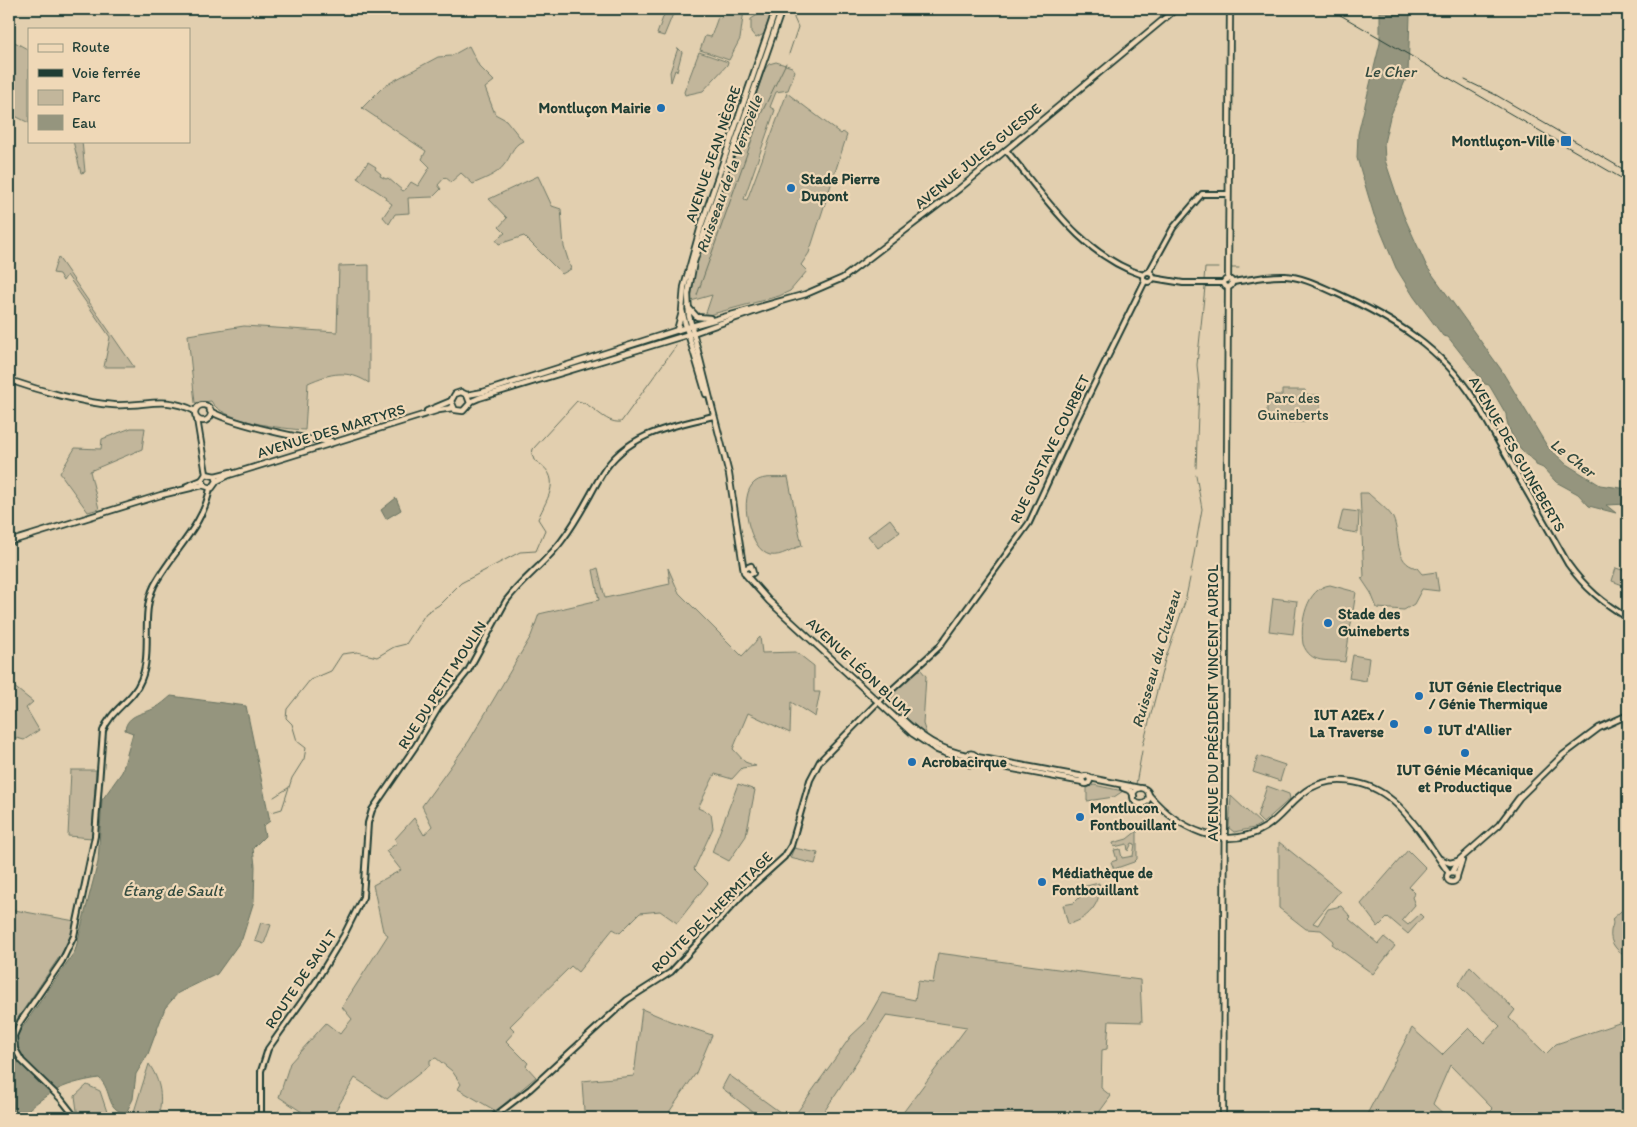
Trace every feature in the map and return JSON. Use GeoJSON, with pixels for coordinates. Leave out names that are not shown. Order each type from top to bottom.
{"type":"FeatureCollection","features":[{"type":"Feature","properties":{"kind":"main road","name":"AVENUE JEAN NÈGRE"},"geometry":{"type":"LineString","coordinates":[[677,330],[690,263],[776,9]]}},
{"type":"Feature","properties":{"kind":"main road","name":"AVENUE JEAN NÈGRE"},"geometry":{"type":"LineString","coordinates":[[688,327],[689,282],[694,262],[782,9]]}},
{"type":"Feature","properties":{"kind":"main road","name":"AVENUE JULES GUESDE"},"geometry":{"type":"LineString","coordinates":[[690,334],[824,287],[843,278],[1006,150],[1176,9]]}},
{"type":"Feature","properties":{"kind":"main road"},"geometry":{"type":"LineString","coordinates":[[1228,282],[1230,9]]}},
{"type":"Feature","properties":{"kind":"main road","name":"AVENUE DU PRÉSIDENT VINCENT AURIOL"},"geometry":{"type":"LineString","coordinates":[[1223,1118],[1228,282]]}},
{"type":"Feature","properties":{"kind":"main road","name":"AVENUE JULES GUESDE"},"geometry":{"type":"LineString","coordinates":[[688,327],[782,301]]}},
{"type":"Feature","properties":{"kind":"main road"},"geometry":{"type":"LineString","coordinates":[[682,310],[688,308],[700,318],[719,318]]}},
{"type":"Feature","properties":{"kind":"main road","name":"AVENUE JEAN NÈGRE"},"geometry":{"type":"LineString","coordinates":[[682,310],[690,334]]}},
{"type":"Feature","properties":{"kind":"main road"},"geometry":{"type":"LineString","coordinates":[[688,327],[484,392],[467,395],[458,393],[453,396],[451,401],[453,408],[463,411],[470,403],[479,398],[690,334]]}},
{"type":"Feature","properties":{"kind":"main road","name":"AVENUE LÉON BLUM"},"geometry":{"type":"LineString","coordinates":[[690,334],[714,416],[730,481],[741,554],[747,568],[746,575],[769,600],[928,742],[967,758],[971,765],[976,760]]}},
{"type":"Feature","properties":{"kind":"main road"},"geometry":{"type":"LineString","coordinates":[[9,380],[98,403],[127,405],[172,401],[195,411]]}},
{"type":"Feature","properties":{"kind":"main road"},"geometry":{"type":"LineString","coordinates":[[467,395],[470,403]]}},
{"type":"Feature","properties":{"kind":"main road","name":"AVENUE DES MARTYRS"},"geometry":{"type":"LineString","coordinates":[[215,476],[331,441],[451,401]]}},
{"type":"Feature","properties":{"kind":"main road"},"geometry":{"type":"LineString","coordinates":[[195,411],[200,406],[204,406],[210,411],[226,418],[310,440],[331,441]]}},
{"type":"Feature","properties":{"kind":"main road","name":"AVENUE DES MARTYRS"},"geometry":{"type":"LineString","coordinates":[[210,488],[229,475],[432,412],[453,408]]}},
{"type":"Feature","properties":{"kind":"main road"},"geometry":{"type":"LineString","coordinates":[[195,411],[206,474],[203,482]]}},
{"type":"Feature","properties":{"kind":"main road"},"geometry":{"type":"LineString","coordinates":[[200,437],[205,421],[210,416],[210,411]]}},
{"type":"Feature","properties":{"kind":"main road"},"geometry":{"type":"LineString","coordinates":[[197,419],[205,421]]}},
{"type":"Feature","properties":{"kind":"main road"},"geometry":{"type":"LineString","coordinates":[[206,474],[215,476],[217,482]]}},
{"type":"Feature","properties":{"kind":"main road"},"geometry":{"type":"LineString","coordinates":[[203,482],[210,488]]}},
{"type":"Feature","properties":{"kind":"main road"},"geometry":{"type":"LineString","coordinates":[[9,542],[203,482]]}},
{"type":"Feature","properties":{"kind":"main road","name":"AVENUE LÉON BLUM"},"geometry":{"type":"LineString","coordinates":[[747,568],[753,568],[752,574],[755,584],[765,594],[880,701]]}},
{"type":"Feature","properties":{"kind":"main road"},"geometry":{"type":"LineString","coordinates":[[746,575],[752,574]]}},
{"type":"Feature","properties":{"kind":"main road"},"geometry":{"type":"LineString","coordinates":[[1465,854],[1457,870],[1456,880],[1451,882],[1448,879],[1450,873],[1458,861],[1465,854],[1500,824],[1519,798],[1563,755],[1599,728],[1628,715]]}},
{"type":"Feature","properties":{"kind":"main road","name":"AVENUE LÉON BLUM"},"geometry":{"type":"LineString","coordinates":[[967,758],[973,754],[976,760]]}},
{"type":"Feature","properties":{"kind":"main road","name":"AVENUE LÉON BLUM"},"geometry":{"type":"LineString","coordinates":[[976,760],[1083,779],[1085,784],[1090,780],[1145,789],[1154,801],[1193,830],[1204,835],[1224,838],[1246,835],[1269,825],[1307,790],[1325,783],[1346,781],[1373,788],[1393,802],[1450,873],[1457,876]]}},
{"type":"Feature","properties":{"kind":"main road","name":"AVENUE LÉON BLUM"},"geometry":{"type":"LineString","coordinates":[[1090,780],[1124,788],[1131,791],[1138,802],[1146,802]]}},
{"type":"Feature","properties":{"kind":"main road"},"geometry":{"type":"LineString","coordinates":[[1134,796],[1135,791],[1140,788]]}},
{"type":"Feature","properties":{"kind":"main road"},"geometry":{"type":"LineString","coordinates":[[1146,802],[1149,795]]}},
{"type":"Feature","properties":{"kind":"main road"},"geometry":{"type":"LineString","coordinates":[[1146,802],[1154,801]]}},
{"type":"Feature","properties":{"kind":"main road"},"geometry":{"type":"LineString","coordinates":[[1225,828],[1234,835],[1246,835]]}},
{"type":"Feature","properties":{"kind":"main road"},"geometry":{"type":"LineString","coordinates":[[1438,858],[1450,863],[1458,861]]}},
{"type":"Feature","properties":{"kind":"street"},"geometry":{"type":"LineString","coordinates":[[1006,150],[1081,239],[1111,261],[1143,275],[1145,281],[1150,282],[1153,278],[1149,272]]}},
{"type":"Feature","properties":{"kind":"street"},"geometry":{"type":"LineString","coordinates":[[1143,275],[1149,272],[1173,228],[1202,194],[1228,194]]}},
{"type":"Feature","properties":{"kind":"street","name":"AVENUE DES GUINEBERTS"},"geometry":{"type":"LineString","coordinates":[[1153,278],[1183,283],[1228,282],[1286,276],[1303,280],[1386,318],[1435,352],[1464,384],[1476,402],[1573,572],[1594,595],[1628,618]]}},
{"type":"Feature","properties":{"kind":"street","name":"RUE GUSTAVE COURBET"},"geometry":{"type":"LineString","coordinates":[[834,746],[880,701],[936,651],[953,631],[1029,523],[1076,421],[1145,281]]}},
{"type":"Feature","properties":{"kind":"street","name":"RUE DU PETIT MOULIN"},"geometry":{"type":"LineString","coordinates":[[368,823],[372,810],[416,747],[435,713],[481,650],[506,601],[549,558],[563,540],[607,466],[624,448],[651,433],[714,416]]}},
{"type":"Feature","properties":{"kind":"street"},"geometry":{"type":"LineString","coordinates":[[76,1118],[55,1093],[22,1061],[15,1049],[14,1036],[20,1022],[62,961],[72,942],[95,836],[103,731],[110,716],[138,687],[144,665],[151,594],[165,567],[204,512],[210,488]]}},
{"type":"Feature","properties":{"kind":"street","name":"ROUTE DE L'HERMITAGE"},"geometry":{"type":"LineString","coordinates":[[492,1118],[530,1089],[627,1000],[672,972],[743,894],[779,862],[790,846],[814,771],[834,746]]}},
{"type":"Feature","properties":{"kind":"street","name":"ROUTE DE SAULT"},"geometry":{"type":"LineString","coordinates":[[260,1118],[261,1071],[268,1049],[315,983],[344,935],[363,897],[368,823]]}},
{"type":"Feature","properties":{"kind":"green space"},"geometry":{"type":"Polygon","coordinates":[[[666,9],[675,9],[664,36],[657,34],[666,9]]]}},
{"type":"Feature","properties":{"kind":"green space"},"geometry":{"type":"Polygon","coordinates":[[[724,9],[744,10],[740,39],[729,60],[700,50],[705,36],[711,37],[718,17],[721,18],[724,9]]]}},
{"type":"Feature","properties":{"kind":"green space"},"geometry":{"type":"Polygon","coordinates":[[[767,9],[772,9],[764,34],[756,38],[751,32],[751,19],[767,9]]]}},
{"type":"Feature","properties":{"kind":"green space"},"geometry":{"type":"Polygon","coordinates":[[[9,39],[28,49],[28,122],[15,116],[9,122],[9,39]]]}},
{"type":"Feature","properties":{"kind":"green space"},"geometry":{"type":"Polygon","coordinates":[[[469,46],[479,66],[494,81],[485,88],[495,114],[506,120],[523,141],[514,148],[504,165],[494,174],[473,184],[461,173],[451,182],[445,177],[438,185],[441,189],[433,197],[408,198],[409,213],[395,214],[389,224],[383,217],[392,204],[385,199],[386,197],[357,178],[368,162],[376,167],[375,169],[381,174],[380,176],[388,178],[403,191],[411,182],[418,186],[430,167],[422,159],[426,151],[362,108],[383,87],[395,80],[438,57],[451,56],[469,46]]]}},
{"type":"Feature","properties":{"kind":"green space"},"geometry":{"type":"Polygon","coordinates":[[[678,48],[682,52],[677,71],[675,70],[671,82],[670,72],[678,48]]]}},
{"type":"Feature","properties":{"kind":"green space"},"geometry":{"type":"Polygon","coordinates":[[[699,52],[728,62],[703,91],[685,95],[684,92],[699,52]]]}},
{"type":"Feature","properties":{"kind":"green space","name":"Stade Pierre Dupont"},"geometry":{"type":"Polygon","coordinates":[[[776,62],[792,67],[795,71],[788,90],[776,92],[770,107],[775,110],[744,199],[747,200],[787,93],[841,134],[843,132],[847,135],[809,253],[801,265],[807,271],[790,291],[779,296],[705,316],[712,295],[691,301],[695,269],[765,69],[769,64],[776,62]]]}},
{"type":"Feature","properties":{"kind":"green space"},"geometry":{"type":"Polygon","coordinates":[[[73,142],[82,142],[85,172],[81,173],[73,142]]]}},
{"type":"Feature","properties":{"kind":"green space"},"geometry":{"type":"Polygon","coordinates":[[[538,176],[552,206],[561,209],[564,247],[571,269],[562,274],[524,236],[499,244],[496,240],[505,233],[499,227],[507,218],[489,199],[538,176]]]}},
{"type":"Feature","properties":{"kind":"green space"},"geometry":{"type":"Polygon","coordinates":[[[58,257],[134,367],[104,367],[110,337],[67,275],[63,281],[59,274],[53,273],[58,257]]]}},
{"type":"Feature","properties":{"kind":"green space"},"geometry":{"type":"Polygon","coordinates":[[[369,265],[369,383],[353,376],[339,374],[308,383],[305,430],[268,426],[239,419],[217,408],[211,401],[195,403],[188,335],[244,326],[337,332],[339,266],[369,265]]]}},
{"type":"Feature","properties":{"kind":"green space","name":"Parc des Guineberts"},"geometry":{"type":"Polygon","coordinates":[[[1282,390],[1305,390],[1305,395],[1320,395],[1320,417],[1305,417],[1304,422],[1282,422],[1281,418],[1267,417],[1267,395],[1282,395],[1282,390]]]}},
{"type":"Feature","properties":{"kind":"green space"},"geometry":{"type":"Polygon","coordinates":[[[131,428],[145,428],[142,449],[90,471],[99,509],[88,512],[60,473],[75,448],[101,449],[102,439],[131,428]]]}},
{"type":"Feature","properties":{"kind":"green space"},"geometry":{"type":"Polygon","coordinates":[[[788,477],[802,546],[779,555],[770,555],[763,551],[756,543],[751,533],[746,509],[747,498],[755,482],[766,478],[788,477]]]}},
{"type":"Feature","properties":{"kind":"green space"},"geometry":{"type":"Polygon","coordinates":[[[1360,493],[1368,493],[1391,515],[1404,560],[1409,565],[1417,568],[1422,574],[1436,572],[1439,591],[1422,589],[1414,604],[1404,610],[1377,608],[1371,593],[1361,578],[1364,577],[1360,493]]]}},
{"type":"Feature","properties":{"kind":"green space"},"geometry":{"type":"Polygon","coordinates":[[[1343,510],[1359,512],[1358,533],[1338,530],[1343,510]]]}},
{"type":"Feature","properties":{"kind":"green space"},"geometry":{"type":"Polygon","coordinates":[[[890,519],[900,532],[878,548],[868,536],[890,519]]]}},
{"type":"Feature","properties":{"kind":"green space"},"geometry":{"type":"Polygon","coordinates":[[[598,568],[605,598],[670,584],[668,568],[679,593],[742,656],[760,637],[762,653],[796,652],[814,666],[814,692],[820,692],[815,717],[791,702],[790,733],[748,713],[733,749],[745,762],[756,766],[742,768],[732,779],[715,774],[698,808],[711,814],[713,828],[694,869],[708,883],[677,923],[660,911],[640,913],[620,933],[613,929],[578,972],[571,966],[510,1026],[515,1031],[506,1041],[528,1063],[526,1066],[536,1077],[496,1111],[458,1089],[461,1084],[452,1071],[436,1058],[430,1060],[430,1065],[387,1099],[355,1078],[331,1118],[311,1118],[279,1097],[290,1063],[326,1023],[340,1034],[352,1019],[342,1007],[388,935],[383,931],[373,885],[401,870],[386,851],[397,843],[395,839],[414,818],[424,835],[432,826],[422,806],[469,741],[531,636],[539,614],[599,600],[593,570],[598,568]]]}},
{"type":"Feature","properties":{"kind":"green space"},"geometry":{"type":"Polygon","coordinates":[[[1616,568],[1628,572],[1628,587],[1612,581],[1616,568]]]}},
{"type":"Feature","properties":{"kind":"green space"},"geometry":{"type":"Polygon","coordinates":[[[1330,585],[1356,592],[1345,662],[1326,661],[1315,658],[1306,651],[1303,644],[1304,617],[1310,599],[1322,588],[1330,585]]]}},
{"type":"Feature","properties":{"kind":"green space"},"geometry":{"type":"Polygon","coordinates":[[[1273,598],[1297,601],[1293,634],[1269,631],[1273,598]]]}},
{"type":"Feature","properties":{"kind":"green space"},"geometry":{"type":"Polygon","coordinates":[[[1353,655],[1369,658],[1366,681],[1349,678],[1353,655]]]}},
{"type":"Feature","properties":{"kind":"green space"},"geometry":{"type":"Polygon","coordinates":[[[921,670],[926,676],[923,724],[927,736],[890,703],[896,689],[917,671],[921,670]]]}},
{"type":"Feature","properties":{"kind":"green space"},"geometry":{"type":"Polygon","coordinates":[[[13,686],[33,702],[26,708],[39,730],[24,740],[9,736],[9,690],[13,686]]]}},
{"type":"Feature","properties":{"kind":"green space"},"geometry":{"type":"Polygon","coordinates":[[[1258,756],[1285,765],[1280,781],[1253,772],[1258,756]]]}},
{"type":"Feature","properties":{"kind":"green space"},"geometry":{"type":"Polygon","coordinates":[[[71,770],[96,770],[92,838],[68,836],[71,770]]]}},
{"type":"Feature","properties":{"kind":"green space"},"geometry":{"type":"Polygon","coordinates":[[[738,784],[755,790],[746,836],[729,861],[712,852],[738,784]]]}},
{"type":"Feature","properties":{"kind":"green space"},"geometry":{"type":"Polygon","coordinates":[[[1094,785],[1123,791],[1114,797],[1087,801],[1087,788],[1094,785]]]}},
{"type":"Feature","properties":{"kind":"green space"},"geometry":{"type":"Polygon","coordinates":[[[1267,786],[1289,794],[1290,799],[1263,823],[1257,817],[1267,786]]]}},
{"type":"Feature","properties":{"kind":"green space"},"geometry":{"type":"Polygon","coordinates":[[[1231,796],[1261,824],[1254,828],[1234,832],[1229,828],[1231,796]]]}},
{"type":"Feature","properties":{"kind":"green space"},"geometry":{"type":"Polygon","coordinates":[[[1137,831],[1137,859],[1134,862],[1114,869],[1111,862],[1117,860],[1114,850],[1120,849],[1122,858],[1133,856],[1135,844],[1132,843],[1128,851],[1127,844],[1114,847],[1113,843],[1127,839],[1137,831]]]}},
{"type":"Feature","properties":{"kind":"green space"},"geometry":{"type":"Polygon","coordinates":[[[1279,842],[1340,891],[1313,923],[1318,925],[1328,909],[1341,906],[1351,917],[1349,919],[1378,944],[1384,937],[1395,946],[1373,974],[1332,944],[1334,941],[1321,930],[1306,929],[1279,908],[1279,842]]]}},
{"type":"Feature","properties":{"kind":"green space"},"geometry":{"type":"Polygon","coordinates":[[[794,848],[818,853],[815,864],[790,858],[794,848]]]}},
{"type":"Feature","properties":{"kind":"green space"},"geometry":{"type":"Polygon","coordinates":[[[1408,850],[1426,868],[1409,887],[1415,893],[1412,897],[1415,905],[1402,920],[1408,925],[1420,914],[1423,917],[1408,934],[1388,917],[1378,927],[1361,904],[1408,850]]]}},
{"type":"Feature","properties":{"kind":"green space"},"geometry":{"type":"Polygon","coordinates":[[[1099,883],[1100,890],[1092,910],[1081,919],[1068,924],[1063,905],[1074,903],[1080,897],[1078,888],[1099,883]]]}},
{"type":"Feature","properties":{"kind":"green space"},"geometry":{"type":"Polygon","coordinates":[[[1628,905],[1628,959],[1615,947],[1611,940],[1611,931],[1612,919],[1628,905]]]}},
{"type":"Feature","properties":{"kind":"green space"},"geometry":{"type":"Polygon","coordinates":[[[9,909],[75,921],[68,944],[9,1031],[9,909]]]}},
{"type":"Feature","properties":{"kind":"green space"},"geometry":{"type":"Polygon","coordinates":[[[261,922],[271,925],[264,944],[255,941],[261,922]]]}},
{"type":"Feature","properties":{"kind":"green space"},"geometry":{"type":"Polygon","coordinates":[[[938,953],[1140,980],[1142,1022],[1109,1021],[1107,1049],[1102,1050],[1101,1088],[1111,1096],[1095,1118],[899,1118],[967,1027],[887,1015],[820,1118],[793,1118],[851,1036],[865,1023],[882,993],[915,1000],[918,981],[933,983],[938,953]]]}},
{"type":"Feature","properties":{"kind":"green space"},"geometry":{"type":"Polygon","coordinates":[[[1470,966],[1515,1010],[1509,1018],[1546,1054],[1556,1044],[1628,1020],[1628,1118],[1484,1118],[1493,1109],[1450,1065],[1433,1104],[1448,1118],[1365,1118],[1412,1028],[1442,1055],[1469,1028],[1484,1043],[1500,1026],[1458,985],[1470,966]]]}},
{"type":"Feature","properties":{"kind":"green space"},"geometry":{"type":"Polygon","coordinates":[[[642,1009],[712,1035],[696,1073],[665,1118],[588,1118],[584,1111],[582,1081],[634,1076],[642,1009]]]}},
{"type":"Feature","properties":{"kind":"green space"},"geometry":{"type":"Polygon","coordinates":[[[149,1064],[160,1090],[158,1118],[132,1118],[149,1064]]]}},
{"type":"Feature","properties":{"kind":"green space"},"geometry":{"type":"Polygon","coordinates":[[[729,1075],[788,1118],[761,1118],[722,1088],[729,1075]]]}},
{"type":"Feature","properties":{"kind":"green space"},"geometry":{"type":"Polygon","coordinates":[[[87,1085],[100,1091],[109,1118],[78,1118],[75,1096],[87,1085]]]}},
{"type":"Feature","properties":{"kind":"water","name":"Le Cher"},"geometry":{"type":"Polygon","coordinates":[[[1378,9],[1412,9],[1410,16],[1408,74],[1390,117],[1384,143],[1385,160],[1403,214],[1427,267],[1500,368],[1547,446],[1566,464],[1600,485],[1628,489],[1628,504],[1606,505],[1616,513],[1589,506],[1578,494],[1556,482],[1543,468],[1536,465],[1535,461],[1524,453],[1515,441],[1506,414],[1489,385],[1485,384],[1448,337],[1443,336],[1414,297],[1396,268],[1374,215],[1357,158],[1358,134],[1380,43],[1380,10],[1378,9]]]}},
{"type":"Feature","properties":{"kind":"water"},"geometry":{"type":"Polygon","coordinates":[[[396,498],[401,510],[386,519],[381,510],[396,498]]]}},
{"type":"Feature","properties":{"kind":"water","name":"Étang de Sault"},"geometry":{"type":"Polygon","coordinates":[[[171,696],[246,706],[270,821],[263,826],[265,836],[253,848],[255,866],[254,901],[242,939],[217,974],[178,993],[165,1008],[148,1054],[136,1074],[133,1099],[126,1113],[115,1108],[99,1078],[74,1083],[55,1091],[18,1118],[9,1118],[9,1044],[11,1044],[75,951],[98,862],[102,800],[122,772],[133,733],[125,730],[126,725],[132,718],[157,707],[171,696]]]}},
{"type":"Feature","properties":{"kind":"waterway","name":"Ruisseau de la Vernoëlle"},"geometry":{"type":"LineString","coordinates":[[789,54],[798,27],[794,18],[795,9]]}},
{"type":"Feature","properties":{"kind":"waterway","name":"Ruisseau de la Vernoëlle"},"geometry":{"type":"LineString","coordinates":[[697,295],[761,114],[786,63]]}},
{"type":"Feature","properties":{"kind":"waterway","name":"Ruisseau du Cluzeau"},"geometry":{"type":"LineString","coordinates":[[1204,280],[1205,268],[1219,268]]}},
{"type":"Feature","properties":{"kind":"waterway","name":"Ruisseau du Cluzeau"},"geometry":{"type":"LineString","coordinates":[[1232,268],[1239,268]]}},
{"type":"Feature","properties":{"kind":"waterway","name":"Ruisseau du Cluzeau"},"geometry":{"type":"LineString","coordinates":[[1196,468],[1199,385],[1197,365],[1205,287]]}},
{"type":"Feature","properties":{"kind":"waterway","name":"Ruisseau de la Vernoëlle"},"geometry":{"type":"LineString","coordinates":[[272,812],[282,809],[292,778],[304,759],[306,748],[297,741],[292,724],[286,718],[287,709],[310,680],[331,671],[342,654],[357,652],[377,657],[394,647],[406,644],[426,613],[439,605],[461,583],[520,552],[536,551],[545,530],[538,519],[549,495],[551,480],[549,473],[534,460],[533,449],[577,401],[588,405],[609,420],[621,422],[676,346]]}},
{"type":"Feature","properties":{"kind":"waterway","name":"Ruisseau du Cluzeau"},"geometry":{"type":"LineString","coordinates":[[1191,572],[1202,509],[1196,475]]}},
{"type":"Feature","properties":{"kind":"waterway","name":"Ruisseau du Cluzeau"},"geometry":{"type":"LineString","coordinates":[[1143,745],[1165,660],[1185,602],[1190,578]]}},
{"type":"Feature","properties":{"kind":"waterway","name":"Ruisseau du Cluzeau"},"geometry":{"type":"LineString","coordinates":[[1136,784],[1142,751]]}},
{"type":"Feature","properties":{"kind":"waterway","name":"Ruisseau de la Vernoëlle"},"geometry":{"type":"LineString","coordinates":[[274,797],[288,788]]}},
{"type":"Feature","properties":{"kind":"railway"},"geometry":{"type":"LineString","coordinates":[[1330,9],[1628,182]]}},
{"type":"Feature","properties":{"kind":"railway"},"geometry":{"type":"LineString","coordinates":[[1465,80],[1496,95],[1628,172]]}},
{"type":"Feature","properties":{"kind":"place","name":"Montluçon Mairie"},"geometry":{"type":"Point","coordinates":[661,108]}},
{"type":"Feature","properties":{"kind":"place","name":"Montluçon-Ville"},"geometry":{"type":"Point","coordinates":[1566,141]}},
{"type":"Feature","properties":{"kind":"place","name":"Stade Pierre Dupont"},"geometry":{"type":"Point","coordinates":[791,188]}},
{"type":"Feature","properties":{"kind":"place","name":"Stade des Guineberts"},"geometry":{"type":"Point","coordinates":[1328,623]}},
{"type":"Feature","properties":{"kind":"place","name":"IUT Génie Electrique / Génie Thermique"},"geometry":{"type":"Point","coordinates":[1419,696]}},
{"type":"Feature","properties":{"kind":"place","name":"IUT A2Ex / La Traverse"},"geometry":{"type":"Point","coordinates":[1394,724]}},
{"type":"Feature","properties":{"kind":"place","name":"IUT d'Allier"},"geometry":{"type":"Point","coordinates":[1428,730]}},
{"type":"Feature","properties":{"kind":"place","name":"IUT Génie Mécanique et Productique"},"geometry":{"type":"Point","coordinates":[1465,753]}},
{"type":"Feature","properties":{"kind":"place","name":"Acrobacirque"},"geometry":{"type":"Point","coordinates":[912,762]}},
{"type":"Feature","properties":{"kind":"place","name":"Montlucon Fontbouillant"},"geometry":{"type":"Point","coordinates":[1080,817]}},
{"type":"Feature","properties":{"kind":"place","name":"Médiathèque de Fontbouillant"},"geometry":{"type":"Point","coordinates":[1042,882]}}]}
